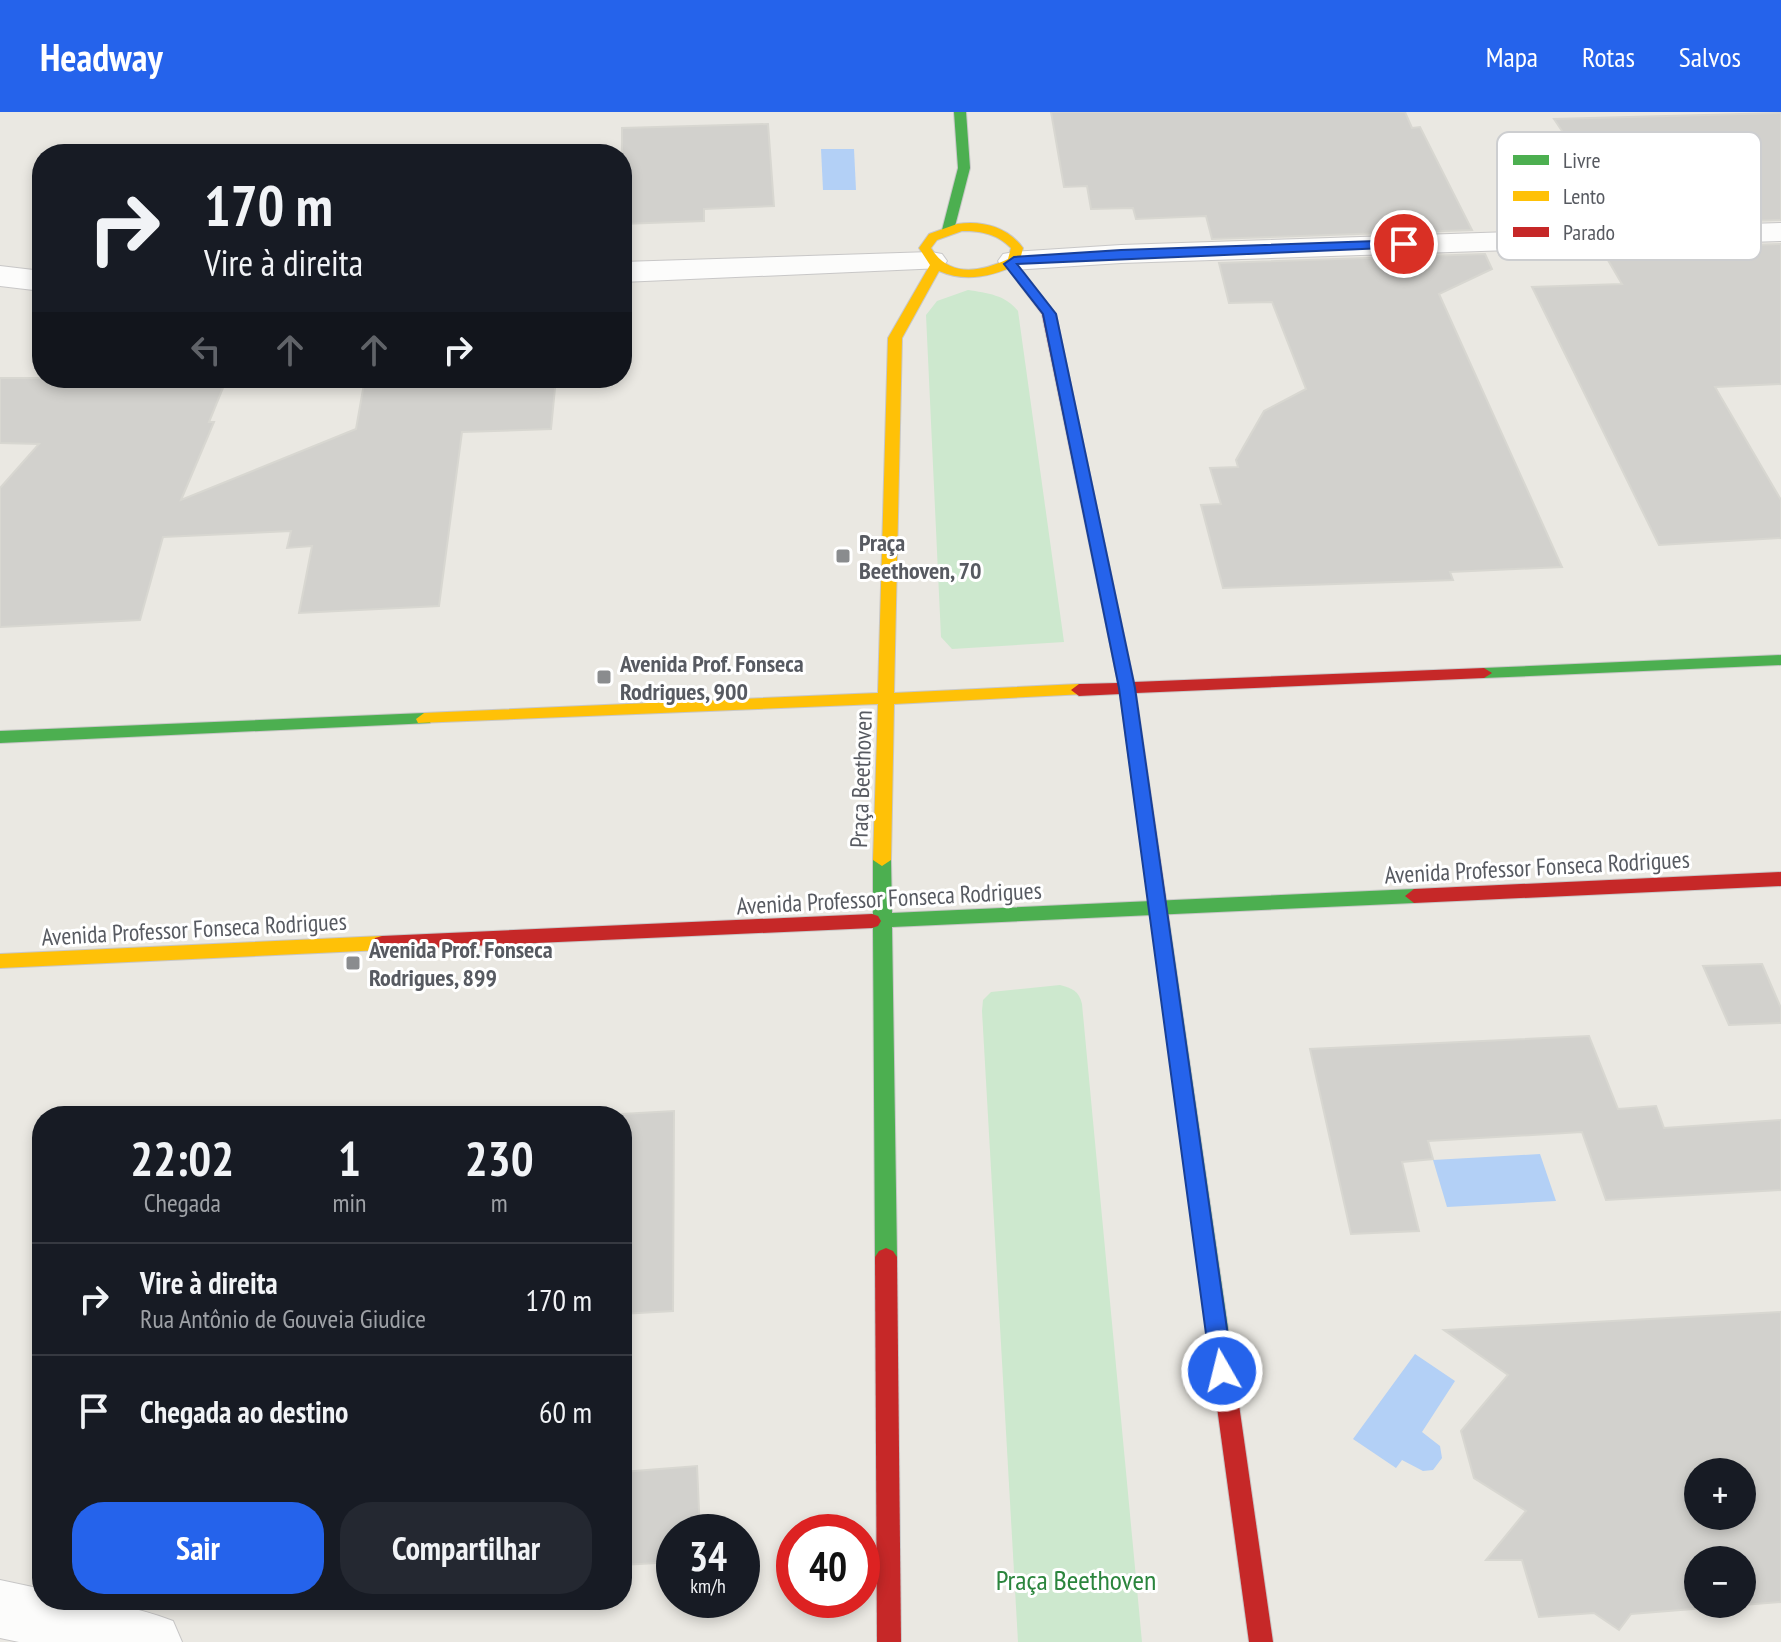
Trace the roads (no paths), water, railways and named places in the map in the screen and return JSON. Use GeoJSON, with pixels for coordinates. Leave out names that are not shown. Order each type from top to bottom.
{"type":"FeatureCollection","features":[{"type":"Feature","properties":{"kind":"main road"},"geometry":{"type":"LineString","coordinates":[[960,112],[964,168],[976,198],[1049,314],[1127,688],[1261,1642]]}},
{"type":"Feature","properties":{"kind":"main road","name":"Praça Beethoven"},"geometry":{"type":"LineString","coordinates":[[889,1642],[882,867],[895,338],[935,251],[964,168]]}},
{"type":"Feature","properties":{"kind":"main road"},"geometry":{"type":"LineString","coordinates":[[975,227],[1007,249],[998,271],[965,275],[935,251],[975,227]]}},
{"type":"Feature","properties":{"kind":"main road"},"geometry":{"type":"LineString","coordinates":[[0,737],[1781,660]]}},
{"type":"Feature","properties":{"kind":"main road"},"geometry":{"type":"LineString","coordinates":[[0,757],[94,732]]}},
{"type":"Feature","properties":{"kind":"main road","name":"Avenida Professor Fonseca Rodrigues"},"geometry":{"type":"LineString","coordinates":[[0,961],[1781,879]]}},
{"type":"Feature","properties":{"kind":"street"},"geometry":{"type":"LineString","coordinates":[[1761,233],[1781,232]]}},
{"type":"Feature","properties":{"kind":"street"},"geometry":{"type":"LineString","coordinates":[[1007,249],[1121,254],[1497,241]]}},
{"type":"Feature","properties":{"kind":"street"},"geometry":{"type":"LineString","coordinates":[[632,272],[842,266],[935,251]]}},
{"type":"Feature","properties":{"kind":"street"},"geometry":{"type":"LineString","coordinates":[[0,276],[32,280]]}},
{"type":"Feature","properties":{"kind":"street"},"geometry":{"type":"LineString","coordinates":[[0,1609],[152,1642]]}},
{"type":"Feature","properties":{"kind":"water"},"geometry":{"type":"Polygon","coordinates":[[[821,149],[854,149],[856,190],[823,190],[821,149]]]}},
{"type":"Feature","properties":{"kind":"water"},"geometry":{"type":"Polygon","coordinates":[[[1540,1154],[1556,1201],[1447,1207],[1433,1160],[1540,1154]]]}},
{"type":"Feature","properties":{"kind":"water"},"geometry":{"type":"Polygon","coordinates":[[[1415,1354],[1455,1381],[1422,1432],[1440,1446],[1442,1458],[1433,1470],[1423,1471],[1402,1460],[1396,1468],[1353,1439],[1415,1354]]]}},
{"type":"Feature","properties":{"kind":"place","name":"Praça Beethoven, 70"},"geometry":{"type":"Point","coordinates":[843,556]}},
{"type":"Feature","properties":{"kind":"place","name":"Avenida Prof. Fonseca Rodrigues, 900"},"geometry":{"type":"Point","coordinates":[604,677]}},
{"type":"Feature","properties":{"kind":"place","name":"Avenida Prof. Fonseca Rodrigues, 899"},"geometry":{"type":"Point","coordinates":[353,963]}}]}
